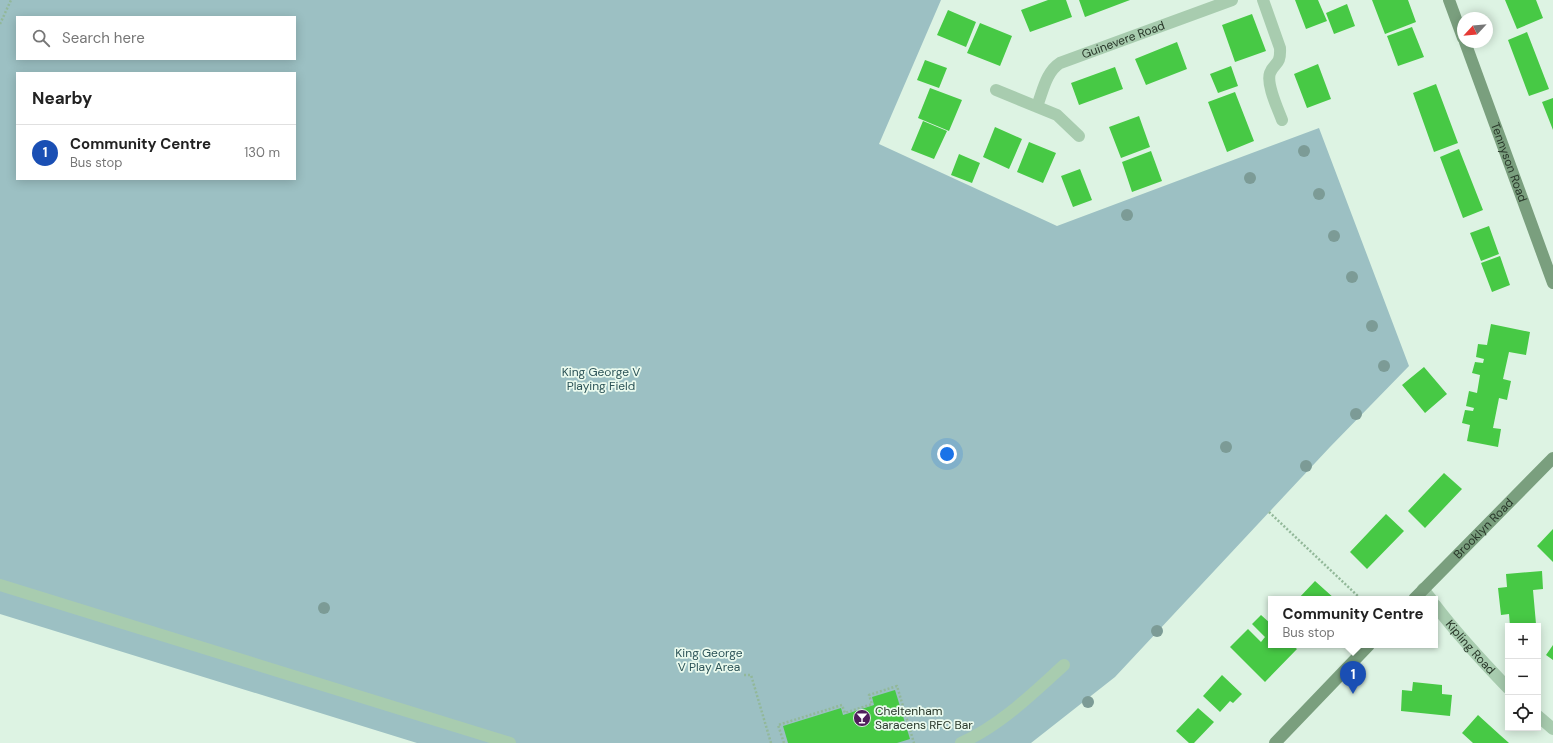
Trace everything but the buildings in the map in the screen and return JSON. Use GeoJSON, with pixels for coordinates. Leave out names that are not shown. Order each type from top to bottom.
{"type":"FeatureCollection","features":[{"type":"Feature","properties":{"kind":"street","name":"Guinevere Road"},"geometry":{"type":"LineString","coordinates":[[1037,106],[1050,73],[1054,67],[1060,63],[1232,0]]}},
{"type":"Feature","properties":{"kind":"street"},"geometry":{"type":"LineString","coordinates":[[1263,0],[1280,48],[1278,63],[1270,72],[1269,79],[1270,87],[1282,120]]}},
{"type":"Feature","properties":{"kind":"street"},"geometry":{"type":"LineString","coordinates":[[1449,0],[1457,22]]}},
{"type":"Feature","properties":{"kind":"street","name":"Tennyson Road"},"geometry":{"type":"LineString","coordinates":[[1466,48],[1553,283]]}},
{"type":"Feature","properties":{"kind":"street"},"geometry":{"type":"LineString","coordinates":[[996,90],[1057,115],[1079,136]]}},
{"type":"Feature","properties":{"kind":"street","name":"Brooklyn Road"},"geometry":{"type":"LineString","coordinates":[[1417,596],[1553,458]]}},
{"type":"Feature","properties":{"kind":"street"},"geometry":{"type":"LineString","coordinates":[[0,585],[510,743]]}},
{"type":"Feature","properties":{"kind":"street"},"geometry":{"type":"LineString","coordinates":[[1423,589],[1429,596]]}},
{"type":"Feature","properties":{"kind":"street","name":"Kipling Road"},"geometry":{"type":"LineString","coordinates":[[1438,609],[1505,685]]}},
{"type":"Feature","properties":{"kind":"street"},"geometry":{"type":"LineString","coordinates":[[1275,743],[1366,648]]}},
{"type":"Feature","properties":{"kind":"street"},"geometry":{"type":"LineString","coordinates":[[961,743],[976,736],[1020,706],[1064,665]]}},
{"type":"Feature","properties":{"kind":"street"},"geometry":{"type":"LineString","coordinates":[[1541,719],[1553,729]]}},
{"type":"Feature","properties":{"kind":"path"},"geometry":{"type":"LineString","coordinates":[[0,24],[11,0]]}},
{"type":"Feature","properties":{"kind":"path"},"geometry":{"type":"LineString","coordinates":[[1269,512],[1358,596]]}},
{"type":"Feature","properties":{"kind":"path"},"geometry":{"type":"LineString","coordinates":[[744,675],[751,675],[770,743]]}},
{"type":"Feature","properties":{"kind":"path"},"geometry":{"type":"LineString","coordinates":[[784,743],[778,725],[842,705],[845,713],[872,704],[869,695],[897,686],[914,743]]}},
{"type":"Feature","properties":{"kind":"green space","name":"King George V Playing Field"},"geometry":{"type":"Polygon","coordinates":[[[0,0],[941,0],[879,144],[1057,226],[1319,128],[1409,366],[1330,447],[1115,677],[1031,743],[417,743],[0,614],[0,0]]]}},
{"type":"Feature","properties":{"kind":"place","name":"Community Centre"},"geometry":{"type":"Point","coordinates":[1353,694]}},
{"type":"Feature","properties":{"kind":"place","name":"Cheltenham Saracens RFC Bar"},"geometry":{"type":"Point","coordinates":[862,718]}},
{"type":"Feature","properties":{"kind":"park label","name":"King George V Play Area"},"geometry":{"type":"Point","coordinates":[709,660]}}]}
